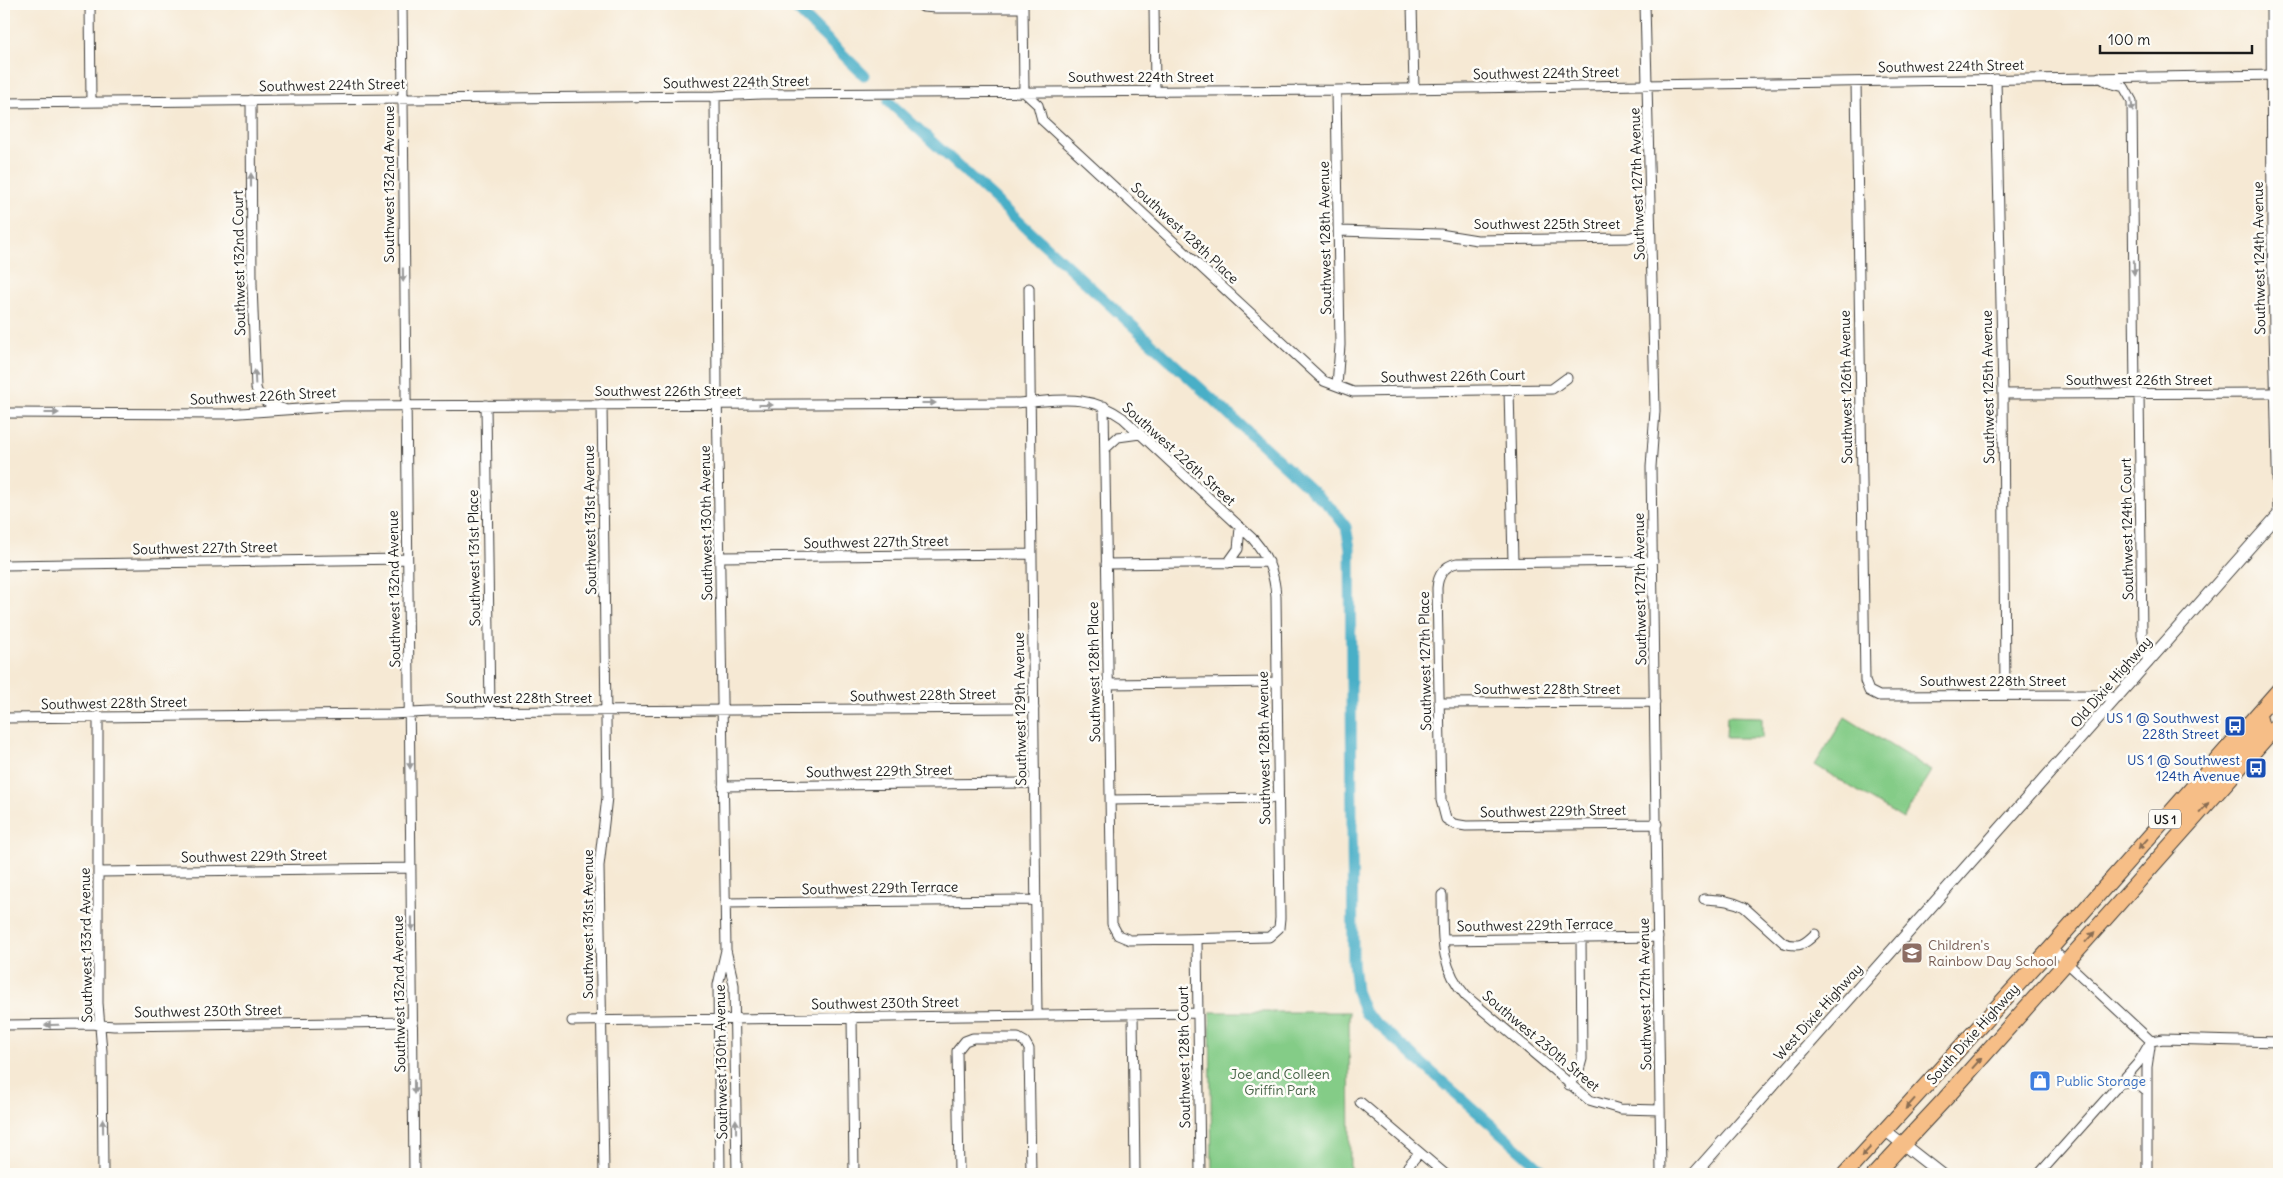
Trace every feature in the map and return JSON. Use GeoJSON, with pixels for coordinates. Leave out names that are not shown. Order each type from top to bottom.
{"type":"FeatureCollection","features":[{"type":"Feature","properties":{"kind":"highway","name":"South Dixie Highway"},"geometry":{"type":"LineString","coordinates":[[1845,1174],[2051,948],[2278,692]]}},
{"type":"Feature","properties":{"kind":"highway"},"geometry":{"type":"LineString","coordinates":[[2179,836],[2188,807],[2258,731],[2261,725],[2258,714]]}},
{"type":"Feature","properties":{"kind":"highway","name":"South Dixie Highway"},"geometry":{"type":"LineString","coordinates":[[1875,1174],[2067,963],[2279,723]]}},
{"type":"Feature","properties":{"kind":"street"},"geometry":{"type":"LineString","coordinates":[[90,4],[91,102]]}},
{"type":"Feature","properties":{"kind":"street","name":"Southwest 132nd Avenue"},"geometry":{"type":"LineString","coordinates":[[402,4],[404,406],[412,868],[414,1174]]}},
{"type":"Feature","properties":{"kind":"street"},"geometry":{"type":"LineString","coordinates":[[1154,4],[1155,90]]}},
{"type":"Feature","properties":{"kind":"street"},"geometry":{"type":"LineString","coordinates":[[1412,4],[1414,88]]}},
{"type":"Feature","properties":{"kind":"street","name":"Southwest 127th Avenue"},"geometry":{"type":"LineString","coordinates":[[1645,4],[1652,212],[1655,402],[1651,467],[1661,1174]]}},
{"type":"Feature","properties":{"kind":"street","name":"Southwest 124th Avenue"},"geometry":{"type":"LineString","coordinates":[[2272,4],[2276,74],[2276,393],[2279,513]]}},
{"type":"Feature","properties":{"kind":"street"},"geometry":{"type":"LineString","coordinates":[[921,5],[1023,6],[1024,92]]}},
{"type":"Feature","properties":{"kind":"street","name":"Southwest 224th Street"},"geometry":{"type":"LineString","coordinates":[[4,103],[1155,90],[1336,90],[2276,74]]}},
{"type":"Feature","properties":{"kind":"street","name":"Southwest 124th Court"},"geometry":{"type":"LineString","coordinates":[[2098,77],[2109,83],[2124,87],[2132,101],[2142,635],[2148,663]]}},
{"type":"Feature","properties":{"kind":"street","name":"Southwest 125th Avenue"},"geometry":{"type":"LineString","coordinates":[[1996,79],[2003,394],[2005,694]]}},
{"type":"Feature","properties":{"kind":"street","name":"Southwest 126th Avenue"},"geometry":{"type":"LineString","coordinates":[[1856,82],[1865,681],[1869,691]]}},
{"type":"Feature","properties":{"kind":"street","name":"Southwest 128th Avenue"},"geometry":{"type":"LineString","coordinates":[[1336,90],[1340,345],[1337,386]]}},
{"type":"Feature","properties":{"kind":"street","name":"Southwest 128th Place"},"geometry":{"type":"LineString","coordinates":[[1024,92],[1038,105],[1042,120],[1324,381],[1337,386]]}},
{"type":"Feature","properties":{"kind":"street","name":"Southwest 130th Avenue"},"geometry":{"type":"LineString","coordinates":[[715,96],[725,903],[726,950],[734,978],[737,1174]]}},
{"type":"Feature","properties":{"kind":"street","name":"Southwest 132nd Court"},"geometry":{"type":"LineString","coordinates":[[251,100],[252,285],[256,388],[257,394],[264,402],[284,409]]}},
{"type":"Feature","properties":{"kind":"street","name":"Southwest 225th Street"},"geometry":{"type":"LineString","coordinates":[[1339,231],[1440,234],[1478,240],[1628,238],[1639,235],[1647,226],[1652,212]]}},
{"type":"Feature","properties":{"kind":"street","name":"Southwest 129th Avenue"},"geometry":{"type":"LineString","coordinates":[[1029,288],[1032,402],[1029,416],[1037,1015]]}},
{"type":"Feature","properties":{"kind":"street","name":"Southwest 226th Court"},"geometry":{"type":"LineString","coordinates":[[1337,386],[1353,392],[1552,389],[1567,378]]}},
{"type":"Feature","properties":{"kind":"street"},"geometry":{"type":"LineString","coordinates":[[1509,389],[1513,562],[1653,561]]}},
{"type":"Feature","properties":{"kind":"street","name":"Southwest 226th Street"},"geometry":{"type":"LineString","coordinates":[[2003,394],[2276,393]]}},
{"type":"Feature","properties":{"kind":"street","name":"Southwest 226th Street"},"geometry":{"type":"LineString","coordinates":[[4,413],[227,414],[274,412],[284,409],[404,406],[1032,402],[1038,400],[1074,399],[1104,406],[1123,418],[1240,528],[1260,548],[1269,562]]}},
{"type":"Feature","properties":{"kind":"street","name":"Southwest 131st Avenue"},"geometry":{"type":"LineString","coordinates":[[602,404],[607,806],[599,866],[604,1174]]}},
{"type":"Feature","properties":{"kind":"street","name":"Southwest 131st Place"},"geometry":{"type":"LineString","coordinates":[[486,405],[490,712]]}},
{"type":"Feature","properties":{"kind":"street","name":"Southwest 128th Place"},"geometry":{"type":"LineString","coordinates":[[1104,406],[1112,918],[1114,930],[1118,935],[1130,940],[1197,940]]}},
{"type":"Feature","properties":{"kind":"street"},"geometry":{"type":"LineString","coordinates":[[1105,449],[1118,437],[1140,434]]}},
{"type":"Feature","properties":{"kind":"street","name":"Old Dixie Highway"},"geometry":{"type":"LineString","coordinates":[[1964,869],[2118,698],[2279,513]]}},
{"type":"Feature","properties":{"kind":"street"},"geometry":{"type":"LineString","coordinates":[[1228,563],[1238,549],[1240,528]]}},
{"type":"Feature","properties":{"kind":"street","name":"Southwest 227th Street"},"geometry":{"type":"LineString","coordinates":[[720,557],[1032,554]]}},
{"type":"Feature","properties":{"kind":"street","name":"Southwest 227th Street"},"geometry":{"type":"LineString","coordinates":[[4,565],[407,559]]}},
{"type":"Feature","properties":{"kind":"street"},"geometry":{"type":"LineString","coordinates":[[1106,564],[1269,562]]}},
{"type":"Feature","properties":{"kind":"street","name":"Southwest 128th Avenue"},"geometry":{"type":"LineString","coordinates":[[1197,940],[1264,939],[1279,928],[1276,589],[1269,562]]}},
{"type":"Feature","properties":{"kind":"street","name":"Southwest 127th Place"},"geometry":{"type":"LineString","coordinates":[[1450,822],[1444,815],[1441,800],[1437,588],[1440,573],[1448,566],[1457,563],[1513,562]]}},
{"type":"Feature","properties":{"kind":"street"},"geometry":{"type":"LineString","coordinates":[[1108,684],[1277,682]]}},
{"type":"Feature","properties":{"kind":"street","name":"Southwest 228th Street"},"geometry":{"type":"LineString","coordinates":[[1869,691],[1879,696],[2097,694],[2118,698]]}},
{"type":"Feature","properties":{"kind":"street","name":"Southwest 228th Street"},"geometry":{"type":"LineString","coordinates":[[1439,703],[1655,702]]}},
{"type":"Feature","properties":{"kind":"street","name":"Southwest 228th Street"},"geometry":{"type":"LineString","coordinates":[[4,718],[1034,708]]}},
{"type":"Feature","properties":{"kind":"street","name":"Southwest 133rd Avenue"},"geometry":{"type":"LineString","coordinates":[[98,716],[98,1003],[101,1026],[103,1174]]}},
{"type":"Feature","properties":{"kind":"street","name":"Southwest 229th Street"},"geometry":{"type":"LineString","coordinates":[[723,786],[1035,784]]}},
{"type":"Feature","properties":{"kind":"street"},"geometry":{"type":"LineString","coordinates":[[1110,800],[1278,798]]}},
{"type":"Feature","properties":{"kind":"street","name":"Southwest 229th Street"},"geometry":{"type":"LineString","coordinates":[[1450,822],[1466,826],[1657,824]]}},
{"type":"Feature","properties":{"kind":"street","name":"Southwest 229th Street"},"geometry":{"type":"LineString","coordinates":[[98,872],[412,868]]}},
{"type":"Feature","properties":{"kind":"street","name":"West Dixie Highway"},"geometry":{"type":"LineString","coordinates":[[1694,1174],[1964,869]]}},
{"type":"Feature","properties":{"kind":"street"},"geometry":{"type":"LineString","coordinates":[[1442,895],[1443,940]]}},
{"type":"Feature","properties":{"kind":"street"},"geometry":{"type":"LineString","coordinates":[[1704,899],[1728,900],[1744,907],[1784,943],[1792,946],[1806,943],[1815,934]]}},
{"type":"Feature","properties":{"kind":"street","name":"Southwest 229th Terrace"},"geometry":{"type":"LineString","coordinates":[[725,903],[1036,900]]}},
{"type":"Feature","properties":{"kind":"street","name":"Southwest 229th Terrace"},"geometry":{"type":"LineString","coordinates":[[1443,940],[1658,937]]}},
{"type":"Feature","properties":{"kind":"street"},"geometry":{"type":"LineString","coordinates":[[1569,1085],[1579,1070],[1582,1059],[1581,938]]}},
{"type":"Feature","properties":{"kind":"street","name":"Southwest 128th Court"},"geometry":{"type":"LineString","coordinates":[[1197,940],[1200,1174]]}},
{"type":"Feature","properties":{"kind":"street","name":"Southwest 230th Street"},"geometry":{"type":"LineString","coordinates":[[1443,940],[1448,970],[1466,996],[1569,1085],[1589,1100],[1606,1107],[1660,1110]]}},
{"type":"Feature","properties":{"kind":"street"},"geometry":{"type":"LineString","coordinates":[[2051,948],[2150,1041]]}},
{"type":"Feature","properties":{"kind":"street","name":"Southwest 130th Avenue"},"geometry":{"type":"LineString","coordinates":[[720,1174],[719,976],[726,950]]}},
{"type":"Feature","properties":{"kind":"street","name":"Southwest 230th Street"},"geometry":{"type":"LineString","coordinates":[[572,1021],[1198,1013]]}},
{"type":"Feature","properties":{"kind":"street"},"geometry":{"type":"LineString","coordinates":[[1133,1014],[1135,1174]]}},
{"type":"Feature","properties":{"kind":"street"},"geometry":{"type":"LineString","coordinates":[[852,1017],[854,1174]]}},
{"type":"Feature","properties":{"kind":"street","name":"Southwest 230th Street"},"geometry":{"type":"LineString","coordinates":[[4,1025],[101,1026],[413,1022]]}},
{"type":"Feature","properties":{"kind":"street"},"geometry":{"type":"LineString","coordinates":[[959,1174],[957,1054],[962,1044],[973,1038],[1014,1038],[1022,1040],[1028,1046],[1031,1174]]}},
{"type":"Feature","properties":{"kind":"street"},"geometry":{"type":"LineString","coordinates":[[2150,1041],[2163,1039],[2279,1042]]}},
{"type":"Feature","properties":{"kind":"street"},"geometry":{"type":"LineString","coordinates":[[2039,1174],[2138,1064],[2150,1041]]}},
{"type":"Feature","properties":{"kind":"street"},"geometry":{"type":"LineString","coordinates":[[2147,1174],[2147,1067],[2150,1041]]}},
{"type":"Feature","properties":{"kind":"street"},"geometry":{"type":"LineString","coordinates":[[2120,1083],[2134,1081],[2147,1092]]}},
{"type":"Feature","properties":{"kind":"street"},"geometry":{"type":"LineString","coordinates":[[1360,1102],[1445,1174]]}},
{"type":"Feature","properties":{"kind":"street"},"geometry":{"type":"LineString","coordinates":[[1886,1131],[1941,1174]]}},
{"type":"Feature","properties":{"kind":"street"},"geometry":{"type":"LineString","coordinates":[[1406,1174],[1408,1166],[1419,1153]]}},
{"type":"Feature","properties":{"kind":"green space"},"geometry":{"type":"Polygon","coordinates":[[[1727,716],[1762,717],[1762,738],[1726,738],[1727,716]]]}},
{"type":"Feature","properties":{"kind":"green space"},"geometry":{"type":"Polygon","coordinates":[[[1845,717],[1932,771],[1903,819],[1815,765],[1845,717]]]}},
{"type":"Feature","properties":{"kind":"green space","name":"Joe and Colleen Griffin Park"},"geometry":{"type":"Polygon","coordinates":[[[1210,1012],[1349,1012],[1350,1174],[1212,1174],[1210,1012]]]}},
{"type":"Feature","properties":{"kind":"waterway"},"geometry":{"type":"LineString","coordinates":[[791,4],[864,75]]}},
{"type":"Feature","properties":{"kind":"waterway"},"geometry":{"type":"LineString","coordinates":[[889,102],[1332,509],[1346,527],[1350,548],[1353,961],[1356,991],[1365,1013],[1547,1174]]}},
{"type":"Feature","properties":{"kind":"place","name":"US 1 @ Southwest 228th Street"},"geometry":{"type":"Point","coordinates":[2235,726]}},
{"type":"Feature","properties":{"kind":"place","name":"US 1 @ Southwest 124th Avenue"},"geometry":{"type":"Point","coordinates":[2256,768]}},
{"type":"Feature","properties":{"kind":"place","name":"Children's Rainbow Day School"},"geometry":{"type":"Point","coordinates":[1912,953]}},
{"type":"Feature","properties":{"kind":"place","name":"Public Storage"},"geometry":{"type":"Point","coordinates":[2040,1081]}}]}
